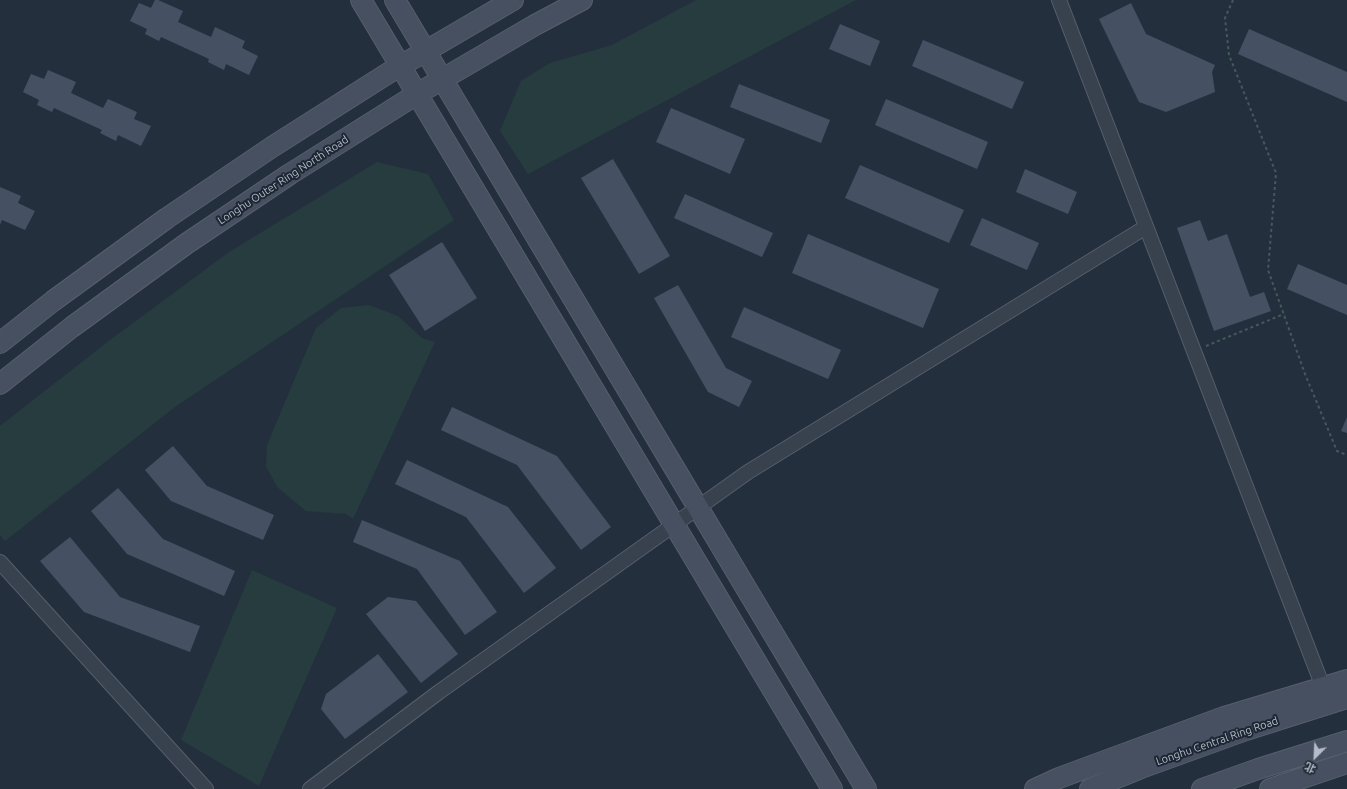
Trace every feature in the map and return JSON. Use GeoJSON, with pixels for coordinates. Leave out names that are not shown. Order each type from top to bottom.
{"type":"FeatureCollection","features":[{"type":"Feature","properties":{"kind":"street"},"geometry":{"type":"LineString","coordinates":[[361,0],[832,789]]}},
{"type":"Feature","properties":{"kind":"street"},"geometry":{"type":"LineString","coordinates":[[395,0],[866,789]]}},
{"type":"Feature","properties":{"kind":"street"},"geometry":{"type":"LineString","coordinates":[[0,343],[53,301],[167,218],[272,147],[400,66],[513,0]]}},
{"type":"Feature","properties":{"kind":"street","name":"Longhu Outer Ring North Road"},"geometry":{"type":"LineString","coordinates":[[0,384],[72,327],[186,244],[290,174],[417,94],[535,25],[582,0]]}},
{"type":"Feature","properties":{"kind":"street"},"geometry":{"type":"LineString","coordinates":[[1059,0],[1323,687]]}},
{"type":"Feature","properties":{"kind":"street"},"geometry":{"type":"LineString","coordinates":[[310,789],[439,692],[748,472],[1146,227]]}},
{"type":"Feature","properties":{"kind":"street"},"geometry":{"type":"LineString","coordinates":[[0,562],[206,789]]}},
{"type":"Feature","properties":{"kind":"street"},"geometry":{"type":"LineString","coordinates":[[1036,789],[1059,778],[1224,717],[1347,680]]}},
{"type":"Feature","properties":{"kind":"street","name":"Longhu Central Ring Road"},"geometry":{"type":"LineString","coordinates":[[1090,789],[1141,768],[1246,730],[1347,698]]}},
{"type":"Feature","properties":{"kind":"street"},"geometry":{"type":"LineString","coordinates":[[1202,789],[1258,768],[1347,741]]}},
{"type":"Feature","properties":{"kind":"street"},"geometry":{"type":"LineString","coordinates":[[1270,789],[1347,764]]}},
{"type":"Feature","properties":{"kind":"path"},"geometry":{"type":"LineString","coordinates":[[1233,0],[1225,18],[1229,55],[1276,173],[1268,270],[1305,374],[1337,451],[1347,456]]}},
{"type":"Feature","properties":{"kind":"path"},"geometry":{"type":"LineString","coordinates":[[1194,351],[1284,314]]}},
{"type":"Feature","properties":{"kind":"green space"},"geometry":{"type":"Polygon","coordinates":[[[696,0],[856,0],[528,174],[500,131],[521,81],[550,63],[612,45],[696,0]]]}},
{"type":"Feature","properties":{"kind":"green space"},"geometry":{"type":"Polygon","coordinates":[[[377,162],[428,174],[454,220],[175,407],[5,541],[0,535],[0,426],[110,340],[229,252],[377,162]]]}},
{"type":"Feature","properties":{"kind":"green space"},"geometry":{"type":"Polygon","coordinates":[[[369,305],[398,316],[422,338],[435,342],[353,519],[346,514],[306,511],[277,487],[266,466],[267,445],[316,328],[341,308],[369,305]]]}},
{"type":"Feature","properties":{"kind":"green space"},"geometry":{"type":"Polygon","coordinates":[[[252,570],[337,608],[259,786],[181,740],[252,570]]]}},
{"type":"Feature","properties":{"kind":"building"},"geometry":{"type":"Polygon","coordinates":[[[155,0],[183,11],[178,22],[211,37],[215,27],[245,41],[242,48],[258,56],[249,75],[226,64],[224,70],[208,62],[209,59],[161,37],[159,41],[145,34],[147,29],[130,21],[139,3],[151,8],[155,0]]]}},
{"type":"Feature","properties":{"kind":"building"},"geometry":{"type":"Polygon","coordinates":[[[1131,3],[1146,34],[1215,65],[1212,72],[1215,92],[1166,112],[1139,102],[1099,19],[1131,3]]]}},
{"type":"Feature","properties":{"kind":"building"},"geometry":{"type":"Polygon","coordinates":[[[840,24],[880,41],[870,66],[829,49],[840,24]]]}},
{"type":"Feature","properties":{"kind":"building"},"geometry":{"type":"Polygon","coordinates":[[[1249,29],[1347,72],[1347,102],[1238,54],[1249,29]]]}},
{"type":"Feature","properties":{"kind":"building"},"geometry":{"type":"Polygon","coordinates":[[[923,40],[1024,82],[1012,109],[912,66],[923,40]]]}},
{"type":"Feature","properties":{"kind":"building"},"geometry":{"type":"Polygon","coordinates":[[[48,70],[76,82],[71,93],[103,108],[108,99],[137,112],[134,119],[151,126],[141,146],[118,135],[116,141],[100,133],[102,130],[54,108],[52,112],[37,105],[39,100],[23,92],[31,74],[44,79],[48,70]]]}},
{"type":"Feature","properties":{"kind":"building"},"geometry":{"type":"Polygon","coordinates":[[[739,84],[830,120],[821,143],[730,107],[739,84]]]}},
{"type":"Feature","properties":{"kind":"building"},"geometry":{"type":"Polygon","coordinates":[[[886,99],[988,142],[977,169],[875,125],[886,99]]]}},
{"type":"Feature","properties":{"kind":"building"},"geometry":{"type":"Polygon","coordinates":[[[671,108],[745,139],[730,174],[656,142],[671,108]]]}},
{"type":"Feature","properties":{"kind":"building"},"geometry":{"type":"Polygon","coordinates":[[[613,159],[670,256],[639,274],[581,178],[613,159]]]}},
{"type":"Feature","properties":{"kind":"building"},"geometry":{"type":"Polygon","coordinates":[[[860,165],[964,210],[949,243],[845,198],[860,165]]]}},
{"type":"Feature","properties":{"kind":"building"},"geometry":{"type":"Polygon","coordinates":[[[1025,169],[1077,192],[1068,214],[1016,192],[1025,169]]]}},
{"type":"Feature","properties":{"kind":"building"},"geometry":{"type":"Polygon","coordinates":[[[0,187],[21,196],[18,203],[35,211],[25,230],[2,220],[0,225],[0,187]]]}},
{"type":"Feature","properties":{"kind":"building"},"geometry":{"type":"Polygon","coordinates":[[[685,194],[773,233],[762,257],[674,218],[685,194]]]}},
{"type":"Feature","properties":{"kind":"building"},"geometry":{"type":"Polygon","coordinates":[[[982,218],[1039,243],[1027,270],[970,245],[982,218]]]}},
{"type":"Feature","properties":{"kind":"building"},"geometry":{"type":"Polygon","coordinates":[[[1200,220],[1208,241],[1227,234],[1250,297],[1264,292],[1271,311],[1214,331],[1177,228],[1200,220]]]}},
{"type":"Feature","properties":{"kind":"building"},"geometry":{"type":"Polygon","coordinates":[[[808,234],[939,289],[923,328],[792,273],[808,234]]]}},
{"type":"Feature","properties":{"kind":"building"},"geometry":{"type":"Polygon","coordinates":[[[442,242],[477,298],[425,331],[389,275],[442,242]]]}},
{"type":"Feature","properties":{"kind":"building"},"geometry":{"type":"Polygon","coordinates":[[[1298,264],[1347,285],[1347,315],[1287,289],[1298,264]]]}},
{"type":"Feature","properties":{"kind":"building"},"geometry":{"type":"Polygon","coordinates":[[[678,285],[726,368],[752,381],[739,407],[708,392],[654,298],[678,285]]]}},
{"type":"Feature","properties":{"kind":"building"},"geometry":{"type":"Polygon","coordinates":[[[744,307],[841,350],[828,379],[731,337],[744,307]]]}},
{"type":"Feature","properties":{"kind":"building"},"geometry":{"type":"Polygon","coordinates":[[[452,407],[557,456],[611,527],[581,550],[517,465],[441,430],[452,407]]]}},
{"type":"Feature","properties":{"kind":"building"},"geometry":{"type":"Polygon","coordinates":[[[1347,417],[1347,433],[1341,431],[1347,417]]]}},
{"type":"Feature","properties":{"kind":"building"},"geometry":{"type":"Polygon","coordinates":[[[173,446],[207,486],[274,515],[263,540],[171,501],[145,470],[173,446]]]}},
{"type":"Feature","properties":{"kind":"building"},"geometry":{"type":"Polygon","coordinates":[[[407,460],[508,507],[556,568],[524,593],[466,517],[395,484],[407,460]]]}},
{"type":"Feature","properties":{"kind":"building"},"geometry":{"type":"Polygon","coordinates":[[[118,488],[163,539],[235,571],[224,596],[127,554],[91,511],[118,488]]]}},
{"type":"Feature","properties":{"kind":"building"},"geometry":{"type":"Polygon","coordinates":[[[362,520],[460,561],[497,612],[465,635],[417,569],[353,542],[362,520]]]}},
{"type":"Feature","properties":{"kind":"building"},"geometry":{"type":"Polygon","coordinates":[[[70,537],[120,597],[200,626],[190,652],[84,612],[40,561],[70,537]]]}},
{"type":"Feature","properties":{"kind":"building"},"geometry":{"type":"Polygon","coordinates":[[[388,597],[416,601],[458,654],[421,683],[366,614],[388,597]]]}},
{"type":"Feature","properties":{"kind":"building"},"geometry":{"type":"Polygon","coordinates":[[[378,654],[408,692],[345,739],[321,709],[326,694],[378,654]]]}}]}
